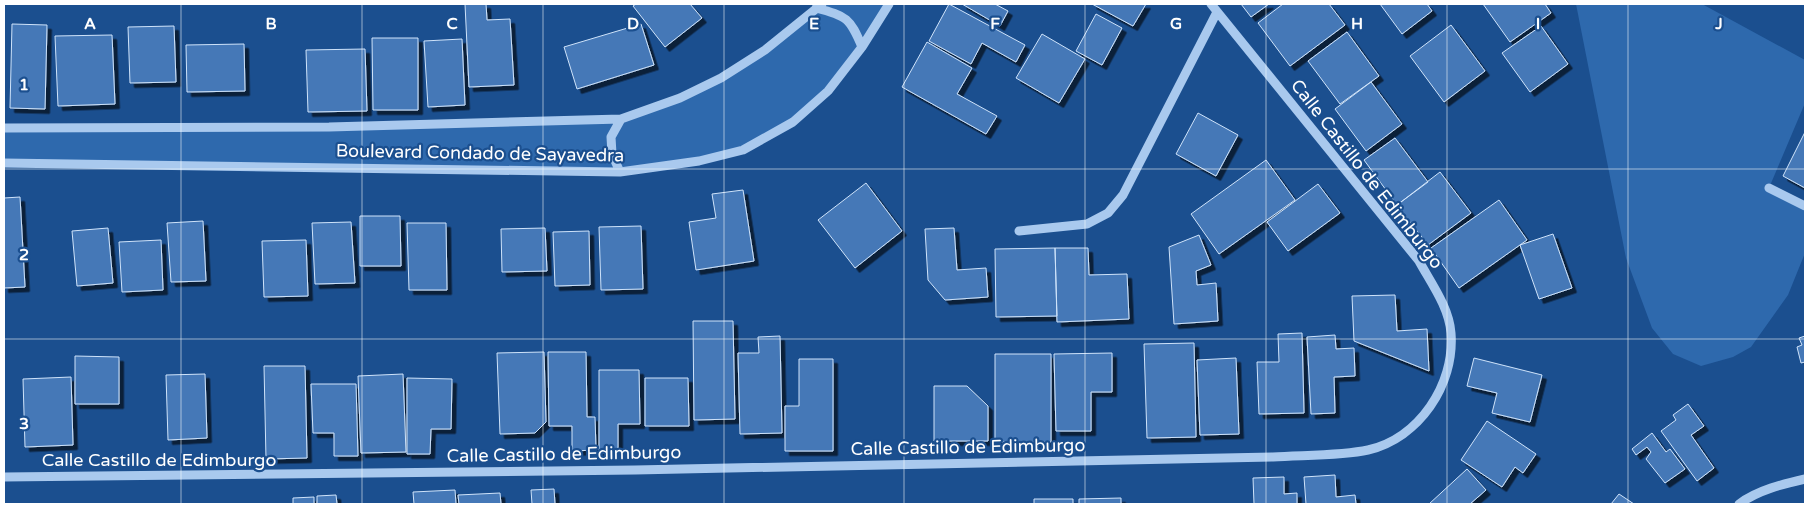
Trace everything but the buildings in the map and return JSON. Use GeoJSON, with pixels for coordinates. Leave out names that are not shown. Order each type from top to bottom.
{"type":"FeatureCollection","features":[{"type":"Feature","properties":{"kind":"street","name":"Boulevard Condado de Sayavedra"},"geometry":{"type":"LineString","coordinates":[[4,163],[620,172],[699,161],[743,150],[793,122],[828,91],[862,47],[889,4]]}},
{"type":"Feature","properties":{"kind":"street","name":"Calle Castillo de Edimburgo"},"geometry":{"type":"LineString","coordinates":[[4,477],[635,470],[1273,457],[1368,450],[1399,437],[1426,413],[1440,391],[1450,360],[1451,332],[1443,303],[1419,261],[1211,4]]}},
{"type":"Feature","properties":{"kind":"street","name":"Boulevard Condado de Sayavedra"},"geometry":{"type":"LineString","coordinates":[[4,128],[329,127],[621,118],[680,98],[721,78],[765,50],[819,6]]}},
{"type":"Feature","properties":{"kind":"street"},"geometry":{"type":"LineString","coordinates":[[819,6],[838,14],[853,26],[862,47]]}},
{"type":"Feature","properties":{"kind":"street"},"geometry":{"type":"LineString","coordinates":[[1019,231],[1087,224],[1108,213],[1123,195],[1217,12]]}},
{"type":"Feature","properties":{"kind":"street"},"geometry":{"type":"LineString","coordinates":[[620,172],[612,154],[611,137],[621,118]]}},
{"type":"Feature","properties":{"kind":"street"},"geometry":{"type":"LineString","coordinates":[[1769,188],[1805,206]]}},
{"type":"Feature","properties":{"kind":"street"},"geometry":{"type":"LineString","coordinates":[[1739,504],[1772,488],[1805,479]]}},
{"type":"Feature","properties":{"kind":"shaded area"},"geometry":{"type":"Polygon","coordinates":[[[822,4],[889,4],[828,91],[793,122],[743,150],[620,172],[4,163],[4,128],[621,119],[721,78],[822,4]]]}},
{"type":"Feature","properties":{"kind":"shaded area"},"geometry":{"type":"Polygon","coordinates":[[[1576,4],[1702,4],[1805,60],[1805,103],[1769,188],[1805,206],[1805,253],[1788,295],[1751,347],[1733,357],[1701,366],[1673,354],[1652,328],[1626,258],[1576,4]]]}}]}
